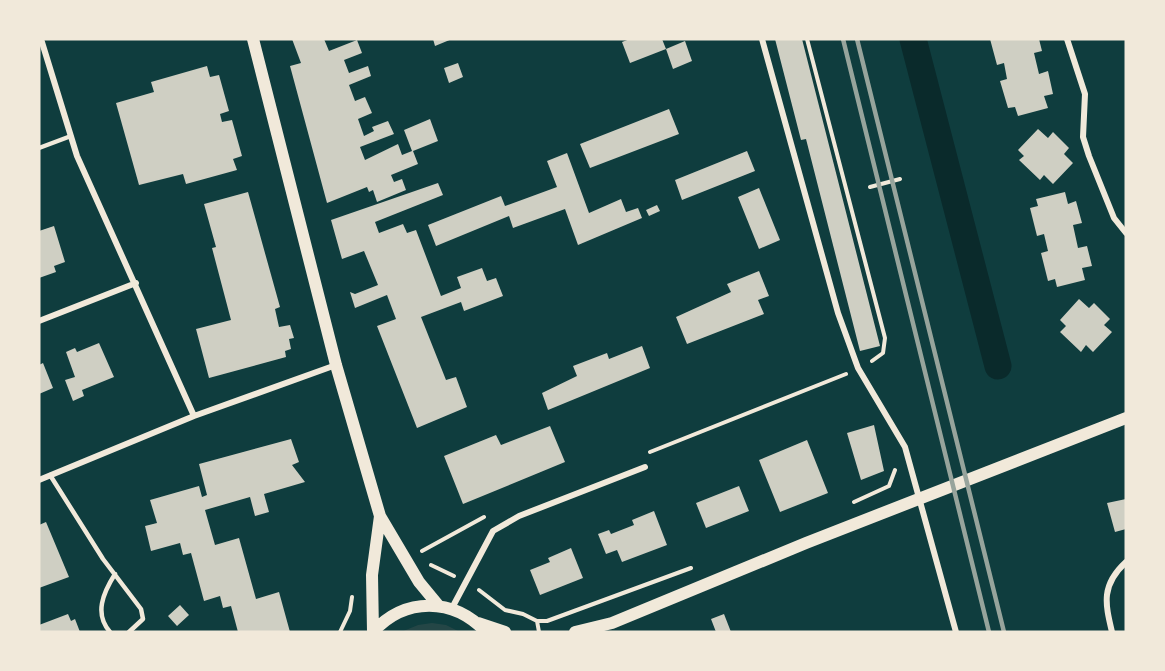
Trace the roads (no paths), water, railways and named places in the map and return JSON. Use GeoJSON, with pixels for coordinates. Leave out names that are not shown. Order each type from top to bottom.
{"type":"FeatureCollection","features":[{"type":"Feature","properties":{"kind":"main road"},"geometry":{"type":"LineString","coordinates":[[253,39],[336,365],[380,516],[419,582],[438,605]]}},
{"type":"Feature","properties":{"kind":"main road"},"geometry":{"type":"LineString","coordinates":[[597,632],[612,623],[806,543],[1126,418]]}},
{"type":"Feature","properties":{"kind":"main road"},"geometry":{"type":"LineString","coordinates":[[373,632],[372,575],[380,516]]}},
{"type":"Feature","properties":{"kind":"main road"},"geometry":{"type":"LineString","coordinates":[[373,632],[397,612],[417,606],[438,605],[452,608],[477,622],[505,632]]}},
{"type":"Feature","properties":{"kind":"main road"},"geometry":{"type":"LineString","coordinates":[[477,622],[486,632]]}},
{"type":"Feature","properties":{"kind":"main road"},"geometry":{"type":"LineString","coordinates":[[575,632],[612,623]]}},
{"type":"Feature","properties":{"kind":"street"},"geometry":{"type":"LineString","coordinates":[[41,39],[77,156],[194,416]]}},
{"type":"Feature","properties":{"kind":"street"},"geometry":{"type":"LineString","coordinates":[[762,39],[838,313],[858,368],[905,447],[956,632]]}},
{"type":"Feature","properties":{"kind":"street"},"geometry":{"type":"LineString","coordinates":[[1067,39],[1085,94],[1083,137],[1114,218],[1126,233]]}},
{"type":"Feature","properties":{"kind":"street"},"geometry":{"type":"LineString","coordinates":[[39,321],[136,284]]}},
{"type":"Feature","properties":{"kind":"street"},"geometry":{"type":"LineString","coordinates":[[39,480],[194,416],[336,365]]}},
{"type":"Feature","properties":{"kind":"street"},"geometry":{"type":"LineString","coordinates":[[452,608],[493,531],[519,516],[645,467]]}},
{"type":"Feature","properties":{"kind":"street"},"geometry":{"type":"LineString","coordinates":[[1113,632],[1104,602],[1116,571],[1126,562]]}},
{"type":"Feature","properties":{"kind":"lane"},"geometry":{"type":"LineString","coordinates":[[39,148],[71,136]]}},
{"type":"Feature","properties":{"kind":"lane"},"geometry":{"type":"LineString","coordinates":[[50,475],[115,574],[141,609],[143,619],[129,632]]}},
{"type":"Feature","properties":{"kind":"lane"},"geometry":{"type":"LineString","coordinates":[[110,632],[103,624],[100,608],[115,574]]}},
{"type":"Feature","properties":{"kind":"waterway"},"geometry":{"type":"LineString","coordinates":[[913,39],[998,366]]}},
{"type":"Feature","properties":{"kind":"railway"},"geometry":{"type":"LineString","coordinates":[[843,39],[989,632]]}},
{"type":"Feature","properties":{"kind":"railway"},"geometry":{"type":"LineString","coordinates":[[857,39],[1004,632]]}}]}
